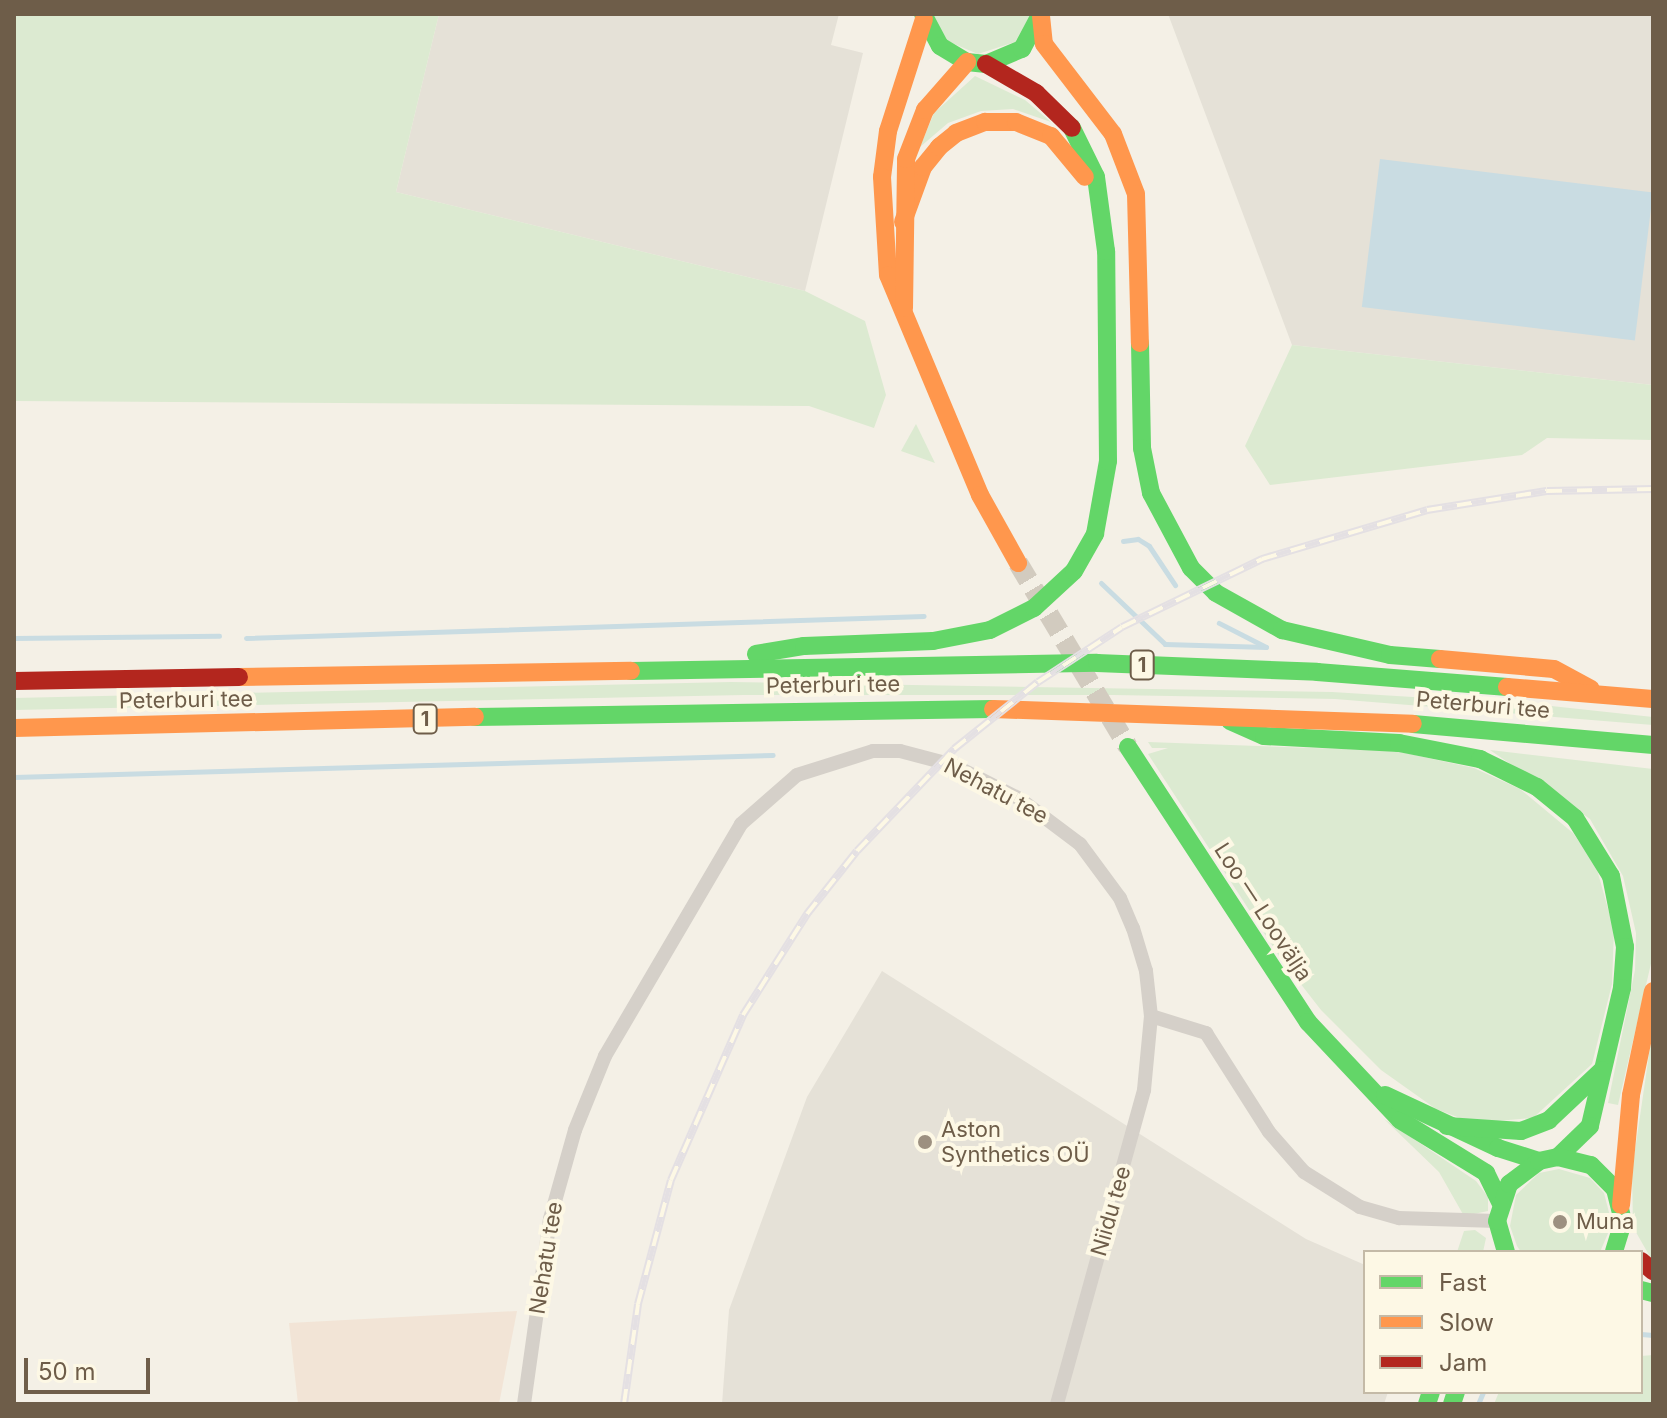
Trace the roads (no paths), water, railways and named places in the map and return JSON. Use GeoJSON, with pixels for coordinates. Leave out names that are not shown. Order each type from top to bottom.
{"type":"FeatureCollection","features":[{"type":"Feature","properties":{"kind":"main road"},"geometry":{"type":"LineString","coordinates":[[903,316],[906,159],[917,127],[935,95],[976,63],[1022,49],[1041,15]]}},
{"type":"Feature","properties":{"kind":"main road"},"geometry":{"type":"LineString","coordinates":[[1041,15],[1046,48],[1113,134],[1136,194],[1145,470],[1168,532],[1191,568],[1216,593],[1282,630],[1390,655],[1554,669],[1601,695]]}},
{"type":"Feature","properties":{"kind":"main road"},"geometry":{"type":"LineString","coordinates":[[682,668],[804,646],[933,641],[990,630],[1034,608],[1074,571],[1095,534],[1106,492],[1102,204],[1084,145],[1070,124],[1036,93],[940,46],[924,17]]}},
{"type":"Feature","properties":{"kind":"main road"},"geometry":{"type":"LineString","coordinates":[[924,17],[899,86],[882,177],[888,275],[980,495],[1018,563]]}},
{"type":"Feature","properties":{"kind":"main road"},"geometry":{"type":"LineString","coordinates":[[903,222],[931,157],[956,133],[985,122],[1016,122],[1051,136],[1072,156],[1102,204]]}},
{"type":"Feature","properties":{"kind":"main road","name":"Peterburi tee"},"geometry":{"type":"LineString","coordinates":[[14,681],[1097,663],[1317,672],[1653,699]]}},
{"type":"Feature","properties":{"kind":"main road","name":"Peterburi tee"},"geometry":{"type":"LineString","coordinates":[[14,728],[926,707],[1216,714],[1425,724],[1653,745]]}},
{"type":"Feature","properties":{"kind":"main road"},"geometry":{"type":"LineString","coordinates":[[1216,714],[1264,736],[1399,743],[1480,759],[1537,787],[1575,818],[1611,876],[1625,947],[1622,988],[1590,1126],[1549,1159],[1515,1177],[1500,1202],[1499,1240]]}},
{"type":"Feature","properties":{"kind":"main road","name":"Loo — Loovälja"},"geometry":{"type":"LineString","coordinates":[[1128,747],[1273,976],[1308,1022],[1400,1120],[1486,1173],[1500,1202]]}},
{"type":"Feature","properties":{"kind":"main road"},"geometry":{"type":"LineString","coordinates":[[1623,1247],[1621,1205],[1631,1095],[1653,991]]}},
{"type":"Feature","properties":{"kind":"main road"},"geometry":{"type":"LineString","coordinates":[[1447,1126],[1521,1131],[1549,1120],[1605,1067]]}},
{"type":"Feature","properties":{"kind":"main road","name":"Loo — Loovälja"},"geometry":{"type":"LineString","coordinates":[[1374,1090],[1447,1126],[1549,1159],[1591,1165],[1615,1189],[1621,1205]]}},
{"type":"Feature","properties":{"kind":"street","name":"Nehatu tee"},"geometry":{"type":"LineString","coordinates":[[524,1404],[550,1219],[587,1097],[605,1056],[727,846],[767,797],[797,775],[846,757],[900,751],[953,765],[1054,821],[1080,844],[1120,898],[1146,971],[1151,1016]]}},
{"type":"Feature","properties":{"kind":"street"},"geometry":{"type":"LineString","coordinates":[[1151,1016],[1206,1033],[1285,1153],[1331,1192],[1399,1218],[1499,1240]]}},
{"type":"Feature","properties":{"kind":"street","name":"Niidu tee"},"geometry":{"type":"LineString","coordinates":[[1057,1404],[1144,1090],[1151,1016]]}},
{"type":"Feature","properties":{"kind":"waterway"},"geometry":{"type":"LineString","coordinates":[[1123,541],[1138,539],[1149,546],[1175,585]]}},
{"type":"Feature","properties":{"kind":"waterway"},"geometry":{"type":"LineString","coordinates":[[1101,583],[1165,644],[1266,647],[1219,623]]}},
{"type":"Feature","properties":{"kind":"waterway"},"geometry":{"type":"LineString","coordinates":[[246,638],[924,616]]}},
{"type":"Feature","properties":{"kind":"waterway"},"geometry":{"type":"LineString","coordinates":[[14,638],[219,636]]}},
{"type":"Feature","properties":{"kind":"waterway"},"geometry":{"type":"LineString","coordinates":[[14,777],[773,755]]}},
{"type":"Feature","properties":{"kind":"waterway"},"geometry":{"type":"LineString","coordinates":[[1643,1334],[1653,1335]]}},
{"type":"Feature","properties":{"kind":"waterway"},"geometry":{"type":"LineString","coordinates":[[1478,1404],[1482,1394]]}},
{"type":"Feature","properties":{"kind":"tunnel"},"geometry":{"type":"LineString","coordinates":[[1018,563],[1128,747]]}},
{"type":"Feature","properties":{"kind":"railway"},"geometry":{"type":"LineString","coordinates":[[624,1404],[638,1304],[671,1180],[743,1015],[807,914],[857,851],[954,749],[1038,682],[1122,627],[1262,559],[1427,510],[1547,491],[1653,489]]}},
{"type":"Feature","properties":{"kind":"place","name":"Aston Synthetics OÜ"},"geometry":{"type":"Point","coordinates":[925,1142]}},
{"type":"Feature","properties":{"kind":"place","name":"Muna"},"geometry":{"type":"Point","coordinates":[1560,1222]}}]}
